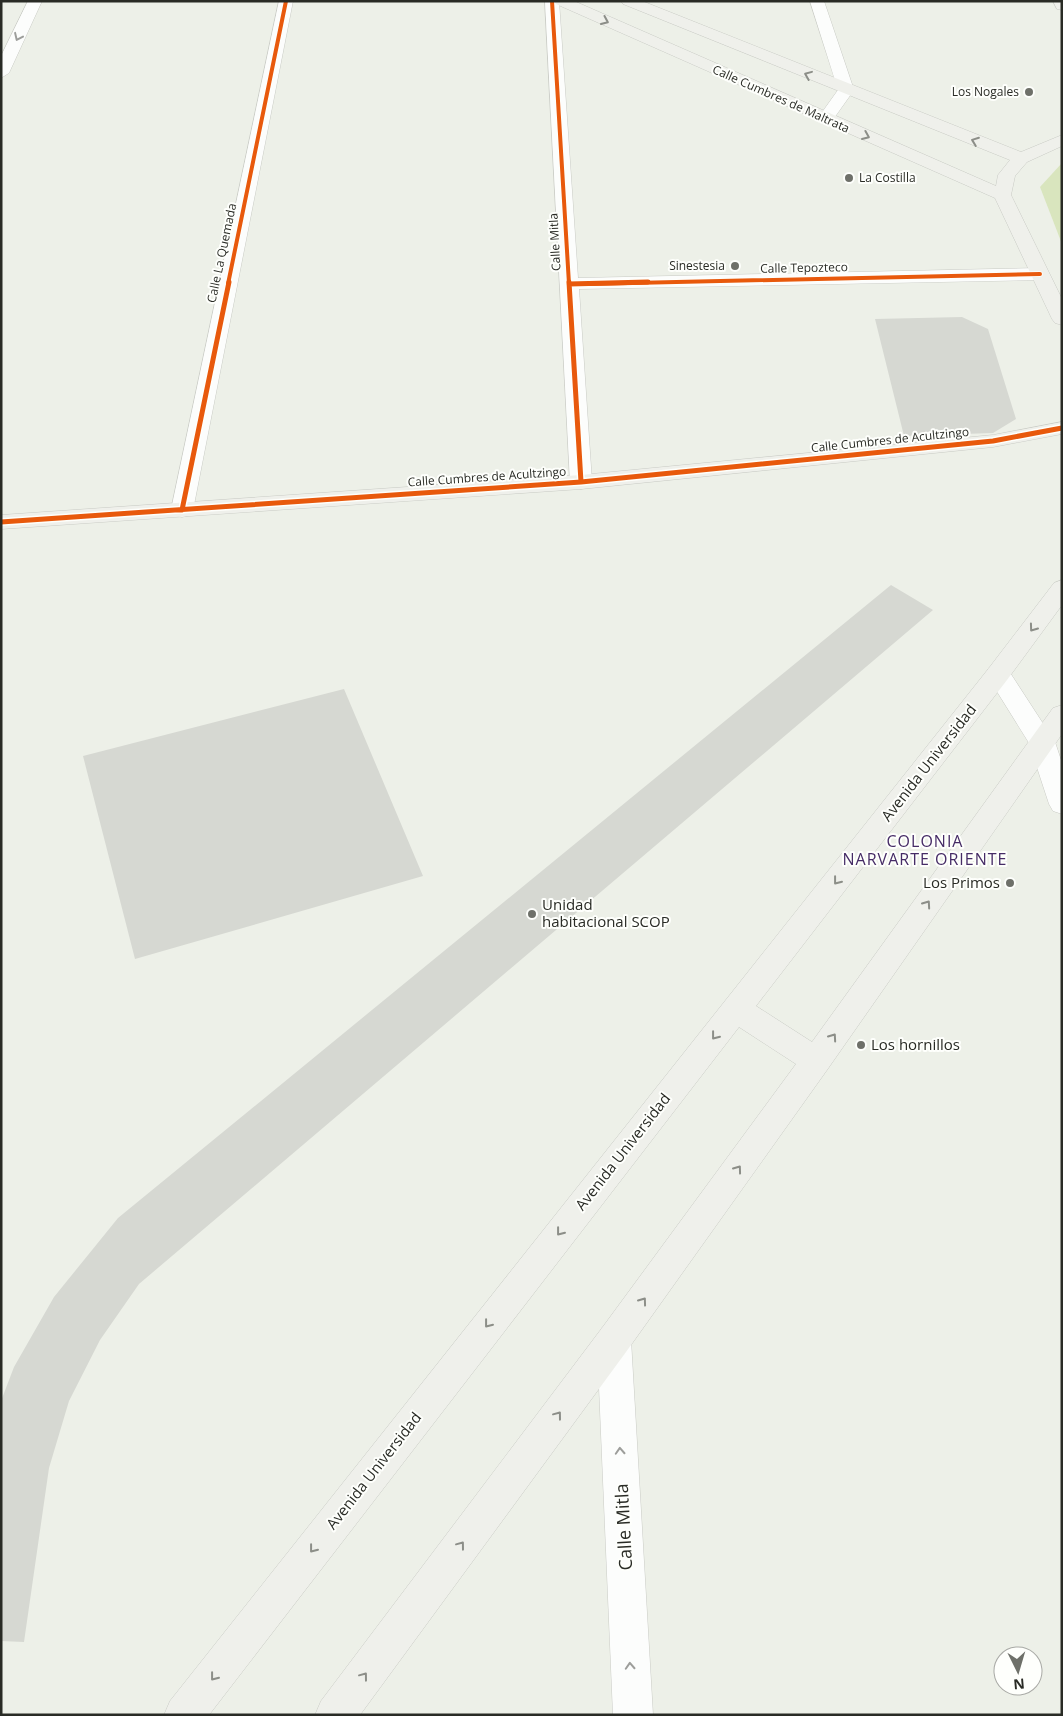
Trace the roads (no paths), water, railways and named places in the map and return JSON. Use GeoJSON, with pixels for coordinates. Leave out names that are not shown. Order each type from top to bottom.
{"type":"FeatureCollection","features":[{"type":"Feature","properties":{"kind":"main road","name":"Calle Cumbres de Maltrata"},"geometry":{"type":"LineString","coordinates":[[560,1],[1002,195]]}},
{"type":"Feature","properties":{"kind":"main road"},"geometry":{"type":"LineString","coordinates":[[628,1],[846,90],[1021,158]]}},
{"type":"Feature","properties":{"kind":"main road"},"geometry":{"type":"LineString","coordinates":[[1060,1],[1062,6]]}},
{"type":"Feature","properties":{"kind":"main road"},"geometry":{"type":"LineString","coordinates":[[1062,140],[1021,158],[1007,175],[1002,195],[1062,319]]}},
{"type":"Feature","properties":{"kind":"main road","name":"Calle Cumbres de Acultzingo"},"geometry":{"type":"LineString","coordinates":[[1,522],[581,482],[993,441],[1062,428]]}},
{"type":"Feature","properties":{"kind":"main road","name":"Avenida Universidad"},"geometry":{"type":"LineString","coordinates":[[184,1715],[998,674],[1062,588]]}},
{"type":"Feature","properties":{"kind":"main road"},"geometry":{"type":"LineString","coordinates":[[335,1715],[614,1340],[816,1061],[1062,714]]}},
{"type":"Feature","properties":{"kind":"main road"},"geometry":{"type":"LineString","coordinates":[[736,1009],[816,1061]]}},
{"type":"Feature","properties":{"kind":"street"},"geometry":{"type":"LineString","coordinates":[[1,73],[35,1]]}},
{"type":"Feature","properties":{"kind":"street","name":"Calle La Quemada"},"geometry":{"type":"LineString","coordinates":[[182,510],[286,1]]}},
{"type":"Feature","properties":{"kind":"street","name":"Calle Mitla"},"geometry":{"type":"LineString","coordinates":[[552,1],[581,482]]}},
{"type":"Feature","properties":{"kind":"street"},"geometry":{"type":"LineString","coordinates":[[817,1],[846,90],[826,118]]}},
{"type":"Feature","properties":{"kind":"street","name":"Calle Tepozteco"},"geometry":{"type":"LineString","coordinates":[[569,284],[1040,274]]}},
{"type":"Feature","properties":{"kind":"street"},"geometry":{"type":"LineString","coordinates":[[998,674],[1042,742],[1062,804]]}},
{"type":"Feature","properties":{"kind":"street","name":"Calle Mitla"},"geometry":{"type":"LineString","coordinates":[[614,1340],[633,1715]]}},
{"type":"Feature","properties":{"kind":"place","name":"Los Nogales"},"geometry":{"type":"Point","coordinates":[1029,92]}},
{"type":"Feature","properties":{"kind":"place","name":"La Costilla"},"geometry":{"type":"Point","coordinates":[849,178]}},
{"type":"Feature","properties":{"kind":"place","name":"Sinestesia"},"geometry":{"type":"Point","coordinates":[735,266]}},
{"type":"Feature","properties":{"kind":"place","name":"Los Primos"},"geometry":{"type":"Point","coordinates":[1010,883]}},
{"type":"Feature","properties":{"kind":"place","name":"Unidad habitacional SCOP"},"geometry":{"type":"Point","coordinates":[532,914]}},
{"type":"Feature","properties":{"kind":"place","name":"Los hornillos"},"geometry":{"type":"Point","coordinates":[861,1045]}},
{"type":"Feature","properties":{"kind":"district","name":"COLONIA NARVARTE ORIENTE"},"geometry":{"type":"Point","coordinates":[925,850]}}]}
